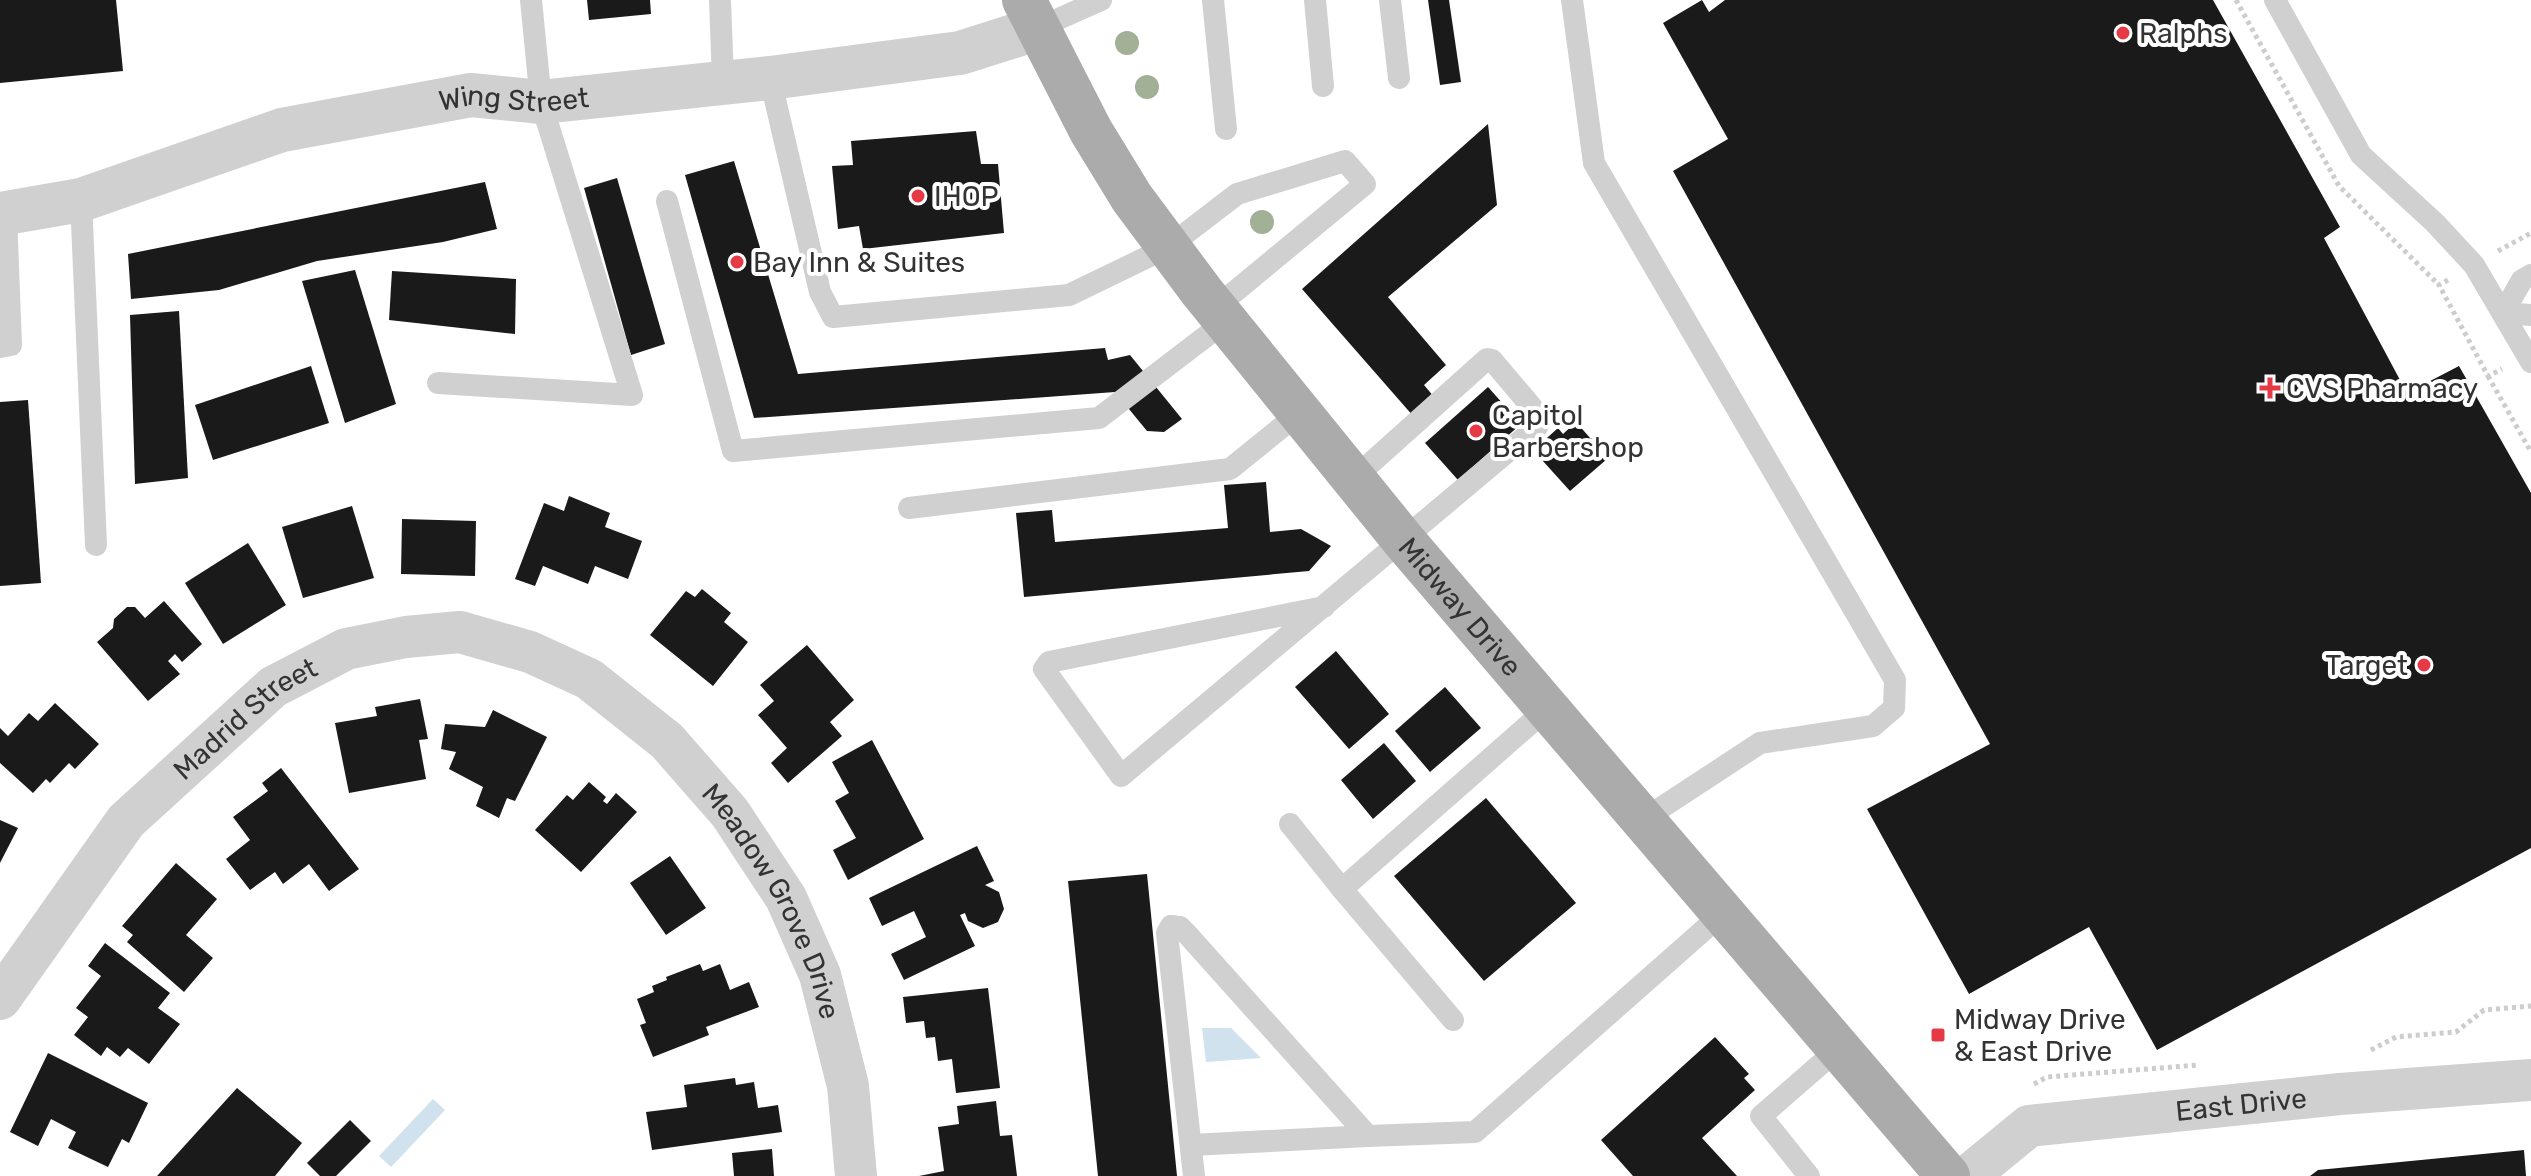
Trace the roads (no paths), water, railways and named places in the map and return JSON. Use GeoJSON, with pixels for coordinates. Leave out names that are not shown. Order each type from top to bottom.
{"type":"FeatureCollection","features":[{"type":"Feature","properties":{"kind":"main road","name":"Midway Drive"},"geometry":{"type":"LineString","coordinates":[[1030,15],[1091,131],[1168,247],[1298,414],[1549,707],[1641,821],[1948,1176]]}},
{"type":"Feature","properties":{"kind":"street","name":"Wing Street"},"geometry":{"type":"LineString","coordinates":[[3,214],[81,200],[282,130],[471,95],[541,102],[723,80],[770,78],[960,53],[1030,15]]}},
{"type":"Feature","properties":{"kind":"street","name":"Madrid Street"},"geometry":{"type":"LineString","coordinates":[[0,999],[126,821],[273,687],[346,649],[406,637],[460,632],[530,652],[589,679]]}},
{"type":"Feature","properties":{"kind":"street","name":"Meadow Grove Drive"},"geometry":{"type":"LineString","coordinates":[[589,679],[667,741],[730,813],[786,898],[820,975],[848,1086],[856,1176]]}},
{"type":"Feature","properties":{"kind":"street","name":"East Drive"},"geometry":{"type":"LineString","coordinates":[[1968,1176],[2029,1126],[2340,1094],[2531,1080]]}},
{"type":"Feature","properties":{"kind":"lane"},"geometry":{"type":"LineString","coordinates":[[438,383],[632,395],[541,102],[531,0]]}},
{"type":"Feature","properties":{"kind":"lane"},"geometry":{"type":"LineString","coordinates":[[720,0],[723,80]]}},
{"type":"Feature","properties":{"kind":"lane"},"geometry":{"type":"LineString","coordinates":[[1030,15],[1101,0]]}},
{"type":"Feature","properties":{"kind":"lane"},"geometry":{"type":"LineString","coordinates":[[1213,0],[1226,129]]}},
{"type":"Feature","properties":{"kind":"lane"},"geometry":{"type":"LineString","coordinates":[[1315,0],[1323,86]]}},
{"type":"Feature","properties":{"kind":"lane"},"geometry":{"type":"LineString","coordinates":[[1390,0],[1399,78]]}},
{"type":"Feature","properties":{"kind":"lane"},"geometry":{"type":"LineString","coordinates":[[1572,0],[1594,163],[1895,680],[1894,708],[1873,726],[1760,743],[1641,821]]}},
{"type":"Feature","properties":{"kind":"lane"},"geometry":{"type":"LineString","coordinates":[[2275,0],[2361,155],[2435,223],[2474,265],[2531,362]]}},
{"type":"Feature","properties":{"kind":"lane"},"geometry":{"type":"LineString","coordinates":[[667,201],[733,451],[1099,418],[1365,184],[1345,161],[1237,194],[1168,247],[1069,295],[833,317],[820,292],[770,78]]}},
{"type":"Feature","properties":{"kind":"lane"},"geometry":{"type":"LineString","coordinates":[[81,200],[96,545]]}},
{"type":"Feature","properties":{"kind":"lane"},"geometry":{"type":"LineString","coordinates":[[0,347],[11,345],[3,214]]}},
{"type":"Feature","properties":{"kind":"lane"},"geometry":{"type":"LineString","coordinates":[[2503,313],[2522,280],[2531,275]]}},
{"type":"Feature","properties":{"kind":"lane"},"geometry":{"type":"LineString","coordinates":[[2503,313],[2531,315]]}},
{"type":"Feature","properties":{"kind":"lane"},"geometry":{"type":"LineString","coordinates":[[1324,607],[1049,662],[1044,669],[1121,776],[1404,541],[1540,424],[1541,418],[1492,360],[1483,362],[1353,479]]}},
{"type":"Feature","properties":{"kind":"lane"},"geometry":{"type":"LineString","coordinates":[[909,508],[1230,469],[1298,414]]}},
{"type":"Feature","properties":{"kind":"lane"},"geometry":{"type":"LineString","coordinates":[[1342,889],[1549,707]]}},
{"type":"Feature","properties":{"kind":"lane"},"geometry":{"type":"LineString","coordinates":[[1290,824],[1453,1020]]}},
{"type":"Feature","properties":{"kind":"lane"},"geometry":{"type":"LineString","coordinates":[[1191,1145],[1475,1132],[1722,914]]}},
{"type":"Feature","properties":{"kind":"lane"},"geometry":{"type":"LineString","coordinates":[[1194,1176],[1167,933],[1171,926],[1180,927],[1187,934],[1368,1136]]}},
{"type":"Feature","properties":{"kind":"lane"},"geometry":{"type":"LineString","coordinates":[[1809,1176],[1761,1116],[1838,1049]]}},
{"type":"Feature","properties":{"kind":"water"},"geometry":{"type":"Polygon","coordinates":[[[1202,1028],[1231,1028],[1261,1058],[1206,1062],[1202,1028]]]}},
{"type":"Feature","properties":{"kind":"water"},"geometry":{"type":"Polygon","coordinates":[[[433,1099],[445,1110],[391,1167],[379,1156],[433,1099]]]}},
{"type":"Feature","properties":{"kind":"place","name":"Ralphs"},"geometry":{"type":"Point","coordinates":[2123,33]}},
{"type":"Feature","properties":{"kind":"place","name":"IHOP"},"geometry":{"type":"Point","coordinates":[918,196]}},
{"type":"Feature","properties":{"kind":"place","name":"Bay Inn & Suites"},"geometry":{"type":"Point","coordinates":[737,262]}},
{"type":"Feature","properties":{"kind":"place","name":"CVS Pharmacy"},"geometry":{"type":"Point","coordinates":[2270,388]}},
{"type":"Feature","properties":{"kind":"place","name":"Capitol Barbershop"},"geometry":{"type":"Point","coordinates":[1476,431]}},
{"type":"Feature","properties":{"kind":"place","name":"Target"},"geometry":{"type":"Point","coordinates":[2424,665]}},
{"type":"Feature","properties":{"kind":"place","name":"Midway Drive & East Drive"},"geometry":{"type":"Point","coordinates":[1938,1035]}}]}
